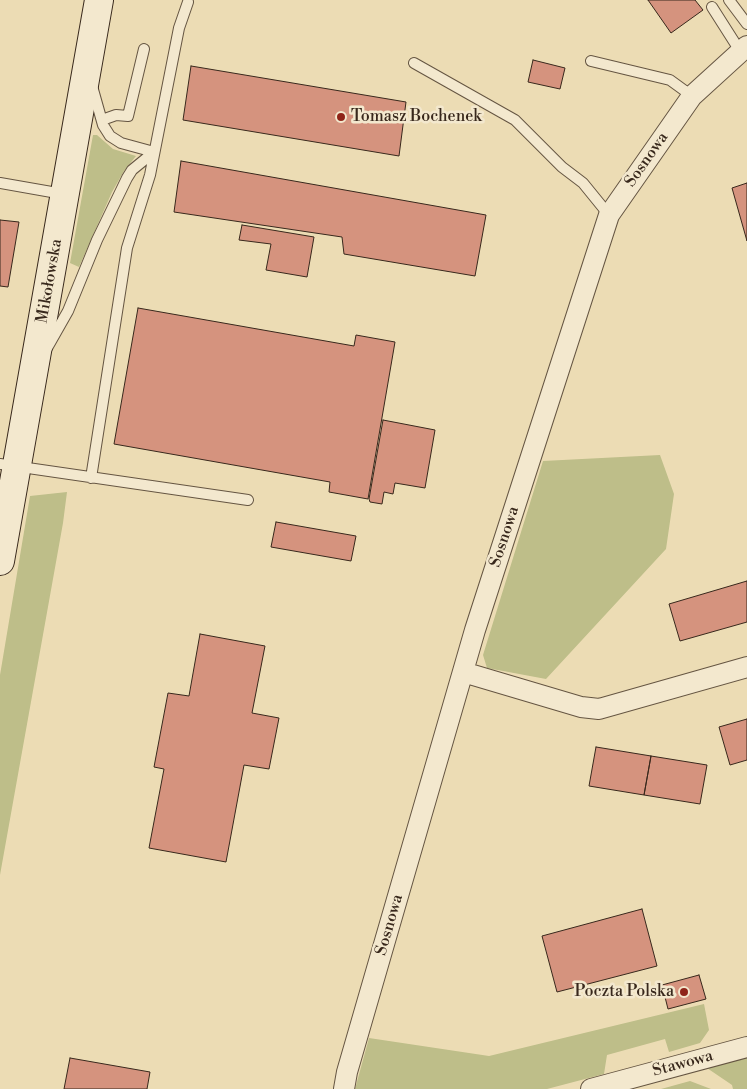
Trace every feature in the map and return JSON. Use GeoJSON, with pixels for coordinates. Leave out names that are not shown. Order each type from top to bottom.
{"type":"FeatureCollection","features":[{"type":"Feature","properties":{"kind":"main road","name":"Mikołowska"},"geometry":{"type":"LineString","coordinates":[[0,561],[8,466],[34,373],[99,0]]}},
{"type":"Feature","properties":{"kind":"street","name":"Sosnowa"},"geometry":{"type":"LineString","coordinates":[[335,1089],[345,1080],[463,672],[609,214],[692,96],[744,48]]}},
{"type":"Feature","properties":{"kind":"street"},"geometry":{"type":"LineString","coordinates":[[463,672],[581,707],[599,709],[747,667]]}},
{"type":"Feature","properties":{"kind":"street","name":"Stawowa"},"geometry":{"type":"LineString","coordinates":[[591,1089],[747,1047]]}},
{"type":"Feature","properties":{"kind":"lane"},"geometry":{"type":"LineString","coordinates":[[728,0],[747,24]]}},
{"type":"Feature","properties":{"kind":"lane"},"geometry":{"type":"LineString","coordinates":[[90,478],[127,248],[154,152],[179,28],[188,2]]}},
{"type":"Feature","properties":{"kind":"lane"},"geometry":{"type":"LineString","coordinates":[[712,7],[744,48]]}},
{"type":"Feature","properties":{"kind":"lane"},"geometry":{"type":"LineString","coordinates":[[102,120],[116,115],[128,116],[144,49]]}},
{"type":"Feature","properties":{"kind":"lane"},"geometry":{"type":"LineString","coordinates":[[591,61],[670,80],[692,96]]}},
{"type":"Feature","properties":{"kind":"lane"},"geometry":{"type":"LineString","coordinates":[[414,63],[515,120],[562,167],[583,183],[609,214]]}},
{"type":"Feature","properties":{"kind":"lane"},"geometry":{"type":"LineString","coordinates":[[87,71],[104,129],[116,140],[154,152]]}},
{"type":"Feature","properties":{"kind":"lane"},"geometry":{"type":"LineString","coordinates":[[34,373],[68,311],[97,240],[127,178],[132,170],[154,152]]}},
{"type":"Feature","properties":{"kind":"lane"},"geometry":{"type":"LineString","coordinates":[[0,183],[65,194]]}},
{"type":"Feature","properties":{"kind":"lane"},"geometry":{"type":"LineString","coordinates":[[8,466],[248,500]]}},
{"type":"Feature","properties":{"kind":"green space"},"geometry":{"type":"Polygon","coordinates":[[[93,135],[97,135],[113,149],[136,156],[124,171],[112,192],[79,267],[70,263],[93,135]]]}},
{"type":"Feature","properties":{"kind":"green space"},"geometry":{"type":"Polygon","coordinates":[[[660,455],[674,494],[666,549],[546,679],[487,668],[483,655],[543,461],[660,455]]]}},
{"type":"Feature","properties":{"kind":"green space"},"geometry":{"type":"Polygon","coordinates":[[[67,492],[0,875],[0,675],[30,496],[67,492]]]}},
{"type":"Feature","properties":{"kind":"green space"},"geometry":{"type":"Polygon","coordinates":[[[704,1004],[709,1030],[700,1043],[669,1052],[665,1039],[607,1055],[604,1074],[547,1089],[355,1089],[369,1038],[489,1056],[704,1004]]]}},
{"type":"Feature","properties":{"kind":"green space"},"geometry":{"type":"Polygon","coordinates":[[[747,1056],[747,1089],[733,1089],[732,1085],[704,1066],[747,1056]]]}},
{"type":"Feature","properties":{"kind":"green space"},"geometry":{"type":"Polygon","coordinates":[[[690,1081],[711,1089],[661,1089],[690,1081]]]}},
{"type":"Feature","properties":{"kind":"building"},"geometry":{"type":"Polygon","coordinates":[[[648,0],[695,0],[703,10],[671,33],[648,0]]]}},
{"type":"Feature","properties":{"kind":"building"},"geometry":{"type":"Polygon","coordinates":[[[533,60],[565,68],[560,89],[528,82],[533,60]]]}},
{"type":"Feature","properties":{"kind":"building"},"geometry":{"type":"Polygon","coordinates":[[[191,66],[406,102],[399,156],[183,120],[191,66]]]}},
{"type":"Feature","properties":{"kind":"building"},"geometry":{"type":"Polygon","coordinates":[[[181,161],[486,215],[475,276],[344,254],[342,237],[174,212],[181,161]]]}},
{"type":"Feature","properties":{"kind":"building"},"geometry":{"type":"Polygon","coordinates":[[[747,183],[747,241],[732,188],[747,183]]]}},
{"type":"Feature","properties":{"kind":"building"},"geometry":{"type":"Polygon","coordinates":[[[0,220],[19,222],[8,287],[0,286],[0,220]]]}},
{"type":"Feature","properties":{"kind":"building"},"geometry":{"type":"Polygon","coordinates":[[[242,225],[314,237],[307,277],[266,270],[271,244],[239,240],[242,225]]]}},
{"type":"Feature","properties":{"kind":"building"},"geometry":{"type":"Polygon","coordinates":[[[138,308],[354,346],[356,335],[395,342],[368,499],[329,492],[330,482],[114,444],[138,308]]]}},
{"type":"Feature","properties":{"kind":"building"},"geometry":{"type":"Polygon","coordinates":[[[383,420],[435,430],[425,488],[395,483],[393,494],[384,492],[382,504],[370,502],[369,499],[383,420]]]}},
{"type":"Feature","properties":{"kind":"building"},"geometry":{"type":"Polygon","coordinates":[[[276,522],[356,536],[351,561],[271,547],[276,522]]]}},
{"type":"Feature","properties":{"kind":"building"},"geometry":{"type":"Polygon","coordinates":[[[747,581],[747,622],[680,641],[669,604],[747,581]]]}},
{"type":"Feature","properties":{"kind":"building"},"geometry":{"type":"Polygon","coordinates":[[[200,634],[265,646],[252,713],[279,718],[269,769],[244,765],[226,862],[149,848],[164,769],[154,767],[168,693],[189,696],[200,634]]]}},
{"type":"Feature","properties":{"kind":"building"},"geometry":{"type":"Polygon","coordinates":[[[747,719],[747,760],[730,765],[719,727],[747,719]]]}},
{"type":"Feature","properties":{"kind":"building"},"geometry":{"type":"Polygon","coordinates":[[[596,747],[651,756],[644,795],[589,786],[596,747]]]}},
{"type":"Feature","properties":{"kind":"building"},"geometry":{"type":"Polygon","coordinates":[[[651,756],[707,765],[700,804],[644,795],[651,756]]]}},
{"type":"Feature","properties":{"kind":"building"},"geometry":{"type":"Polygon","coordinates":[[[642,909],[657,966],[557,992],[542,936],[642,909]]]}},
{"type":"Feature","properties":{"kind":"building","name":"Poczta Polska"},"geometry":{"type":"Polygon","coordinates":[[[699,975],[706,999],[668,1009],[662,985],[699,975]]]}},
{"type":"Feature","properties":{"kind":"building"},"geometry":{"type":"Polygon","coordinates":[[[70,1058],[150,1072],[147,1089],[64,1089],[70,1058]]]}},
{"type":"Feature","properties":{"kind":"place","name":"Tomasz Bochenek"},"geometry":{"type":"Point","coordinates":[341,117]}},
{"type":"Feature","properties":{"kind":"place","name":"Poczta Polska"},"geometry":{"type":"Point","coordinates":[684,992]}}]}
